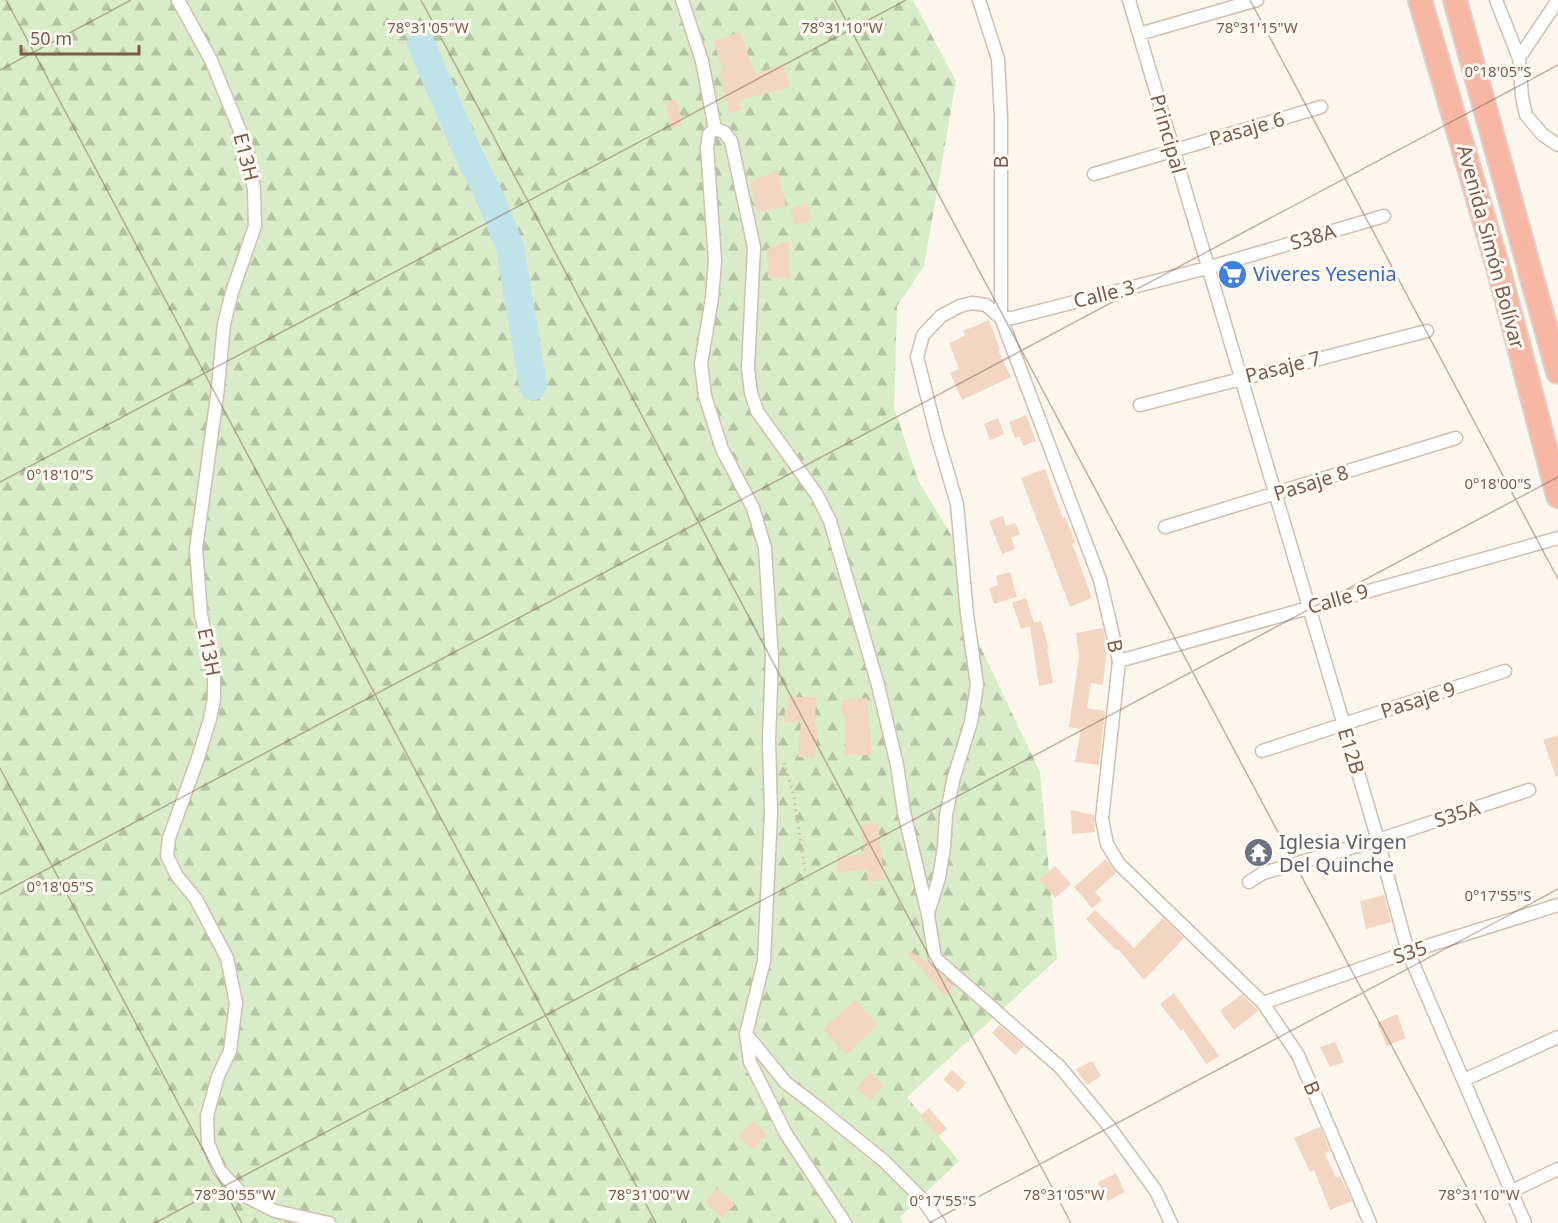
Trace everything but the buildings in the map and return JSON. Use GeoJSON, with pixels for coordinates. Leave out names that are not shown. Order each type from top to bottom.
{"type":"FeatureCollection","features":[{"type":"Feature","properties":{"kind":"highway","name":"Avenida Simón Bolívar"},"geometry":{"type":"LineString","coordinates":[[1420,0],[1499,271],[1558,496]]}},
{"type":"Feature","properties":{"kind":"highway","name":"Avenida Simón Bolívar"},"geometry":{"type":"LineString","coordinates":[[1455,0],[1558,372]]}},
{"type":"Feature","properties":{"kind":"highway"},"geometry":{"type":"LineString","coordinates":[[1459,131],[1481,185],[1488,190],[1495,189],[1504,181]]}},
{"type":"Feature","properties":{"kind":"street","name":"E13H"},"geometry":{"type":"LineString","coordinates":[[178,0],[211,60],[247,148],[254,190],[255,226],[232,292],[224,324],[218,396],[196,549],[201,615],[214,674],[214,699],[197,761],[169,838],[167,856],[177,876],[196,899],[227,958],[236,1003],[230,1050],[218,1076],[207,1116],[208,1143],[219,1170],[243,1195],[275,1211],[329,1223]]}},
{"type":"Feature","properties":{"kind":"street"},"geometry":{"type":"LineString","coordinates":[[682,0],[702,61],[715,129]]}},
{"type":"Feature","properties":{"kind":"street","name":"B"},"geometry":{"type":"LineString","coordinates":[[979,0],[998,59],[1001,117],[1001,318],[1098,572],[1119,661],[1102,819],[1107,844],[1119,864],[1263,1003],[1298,1055],[1370,1223]]}},
{"type":"Feature","properties":{"kind":"street","name":"Principal"},"geometry":{"type":"LineString","coordinates":[[1129,0],[1207,268]]}},
{"type":"Feature","properties":{"kind":"street"},"geometry":{"type":"LineString","coordinates":[[1139,34],[1257,0]]}},
{"type":"Feature","properties":{"kind":"street"},"geometry":{"type":"LineString","coordinates":[[1496,0],[1519,58],[1522,97],[1526,114],[1543,135],[1558,146]]}},
{"type":"Feature","properties":{"kind":"street"},"geometry":{"type":"LineString","coordinates":[[1519,58],[1558,0]]}},
{"type":"Feature","properties":{"kind":"street","name":"Pasaje 6"},"geometry":{"type":"LineString","coordinates":[[1094,174],[1321,107]]}},
{"type":"Feature","properties":{"kind":"street"},"geometry":{"type":"LineString","coordinates":[[715,129],[709,134],[706,147],[715,261],[712,298],[701,364],[705,396],[722,449],[753,508],[765,548],[772,658],[769,740],[771,813],[764,961],[746,1034],[750,1062],[786,1134],[845,1223]]}},
{"type":"Feature","properties":{"kind":"street"},"geometry":{"type":"LineString","coordinates":[[715,129],[724,132],[731,141],[754,247],[748,368],[751,393],[757,411],[817,495],[830,521],[878,685],[928,915],[935,958],[1060,1067],[1108,1125],[1156,1191],[1171,1223]]}},
{"type":"Feature","properties":{"kind":"street","name":"S38A"},"geometry":{"type":"LineString","coordinates":[[1207,268],[1384,216]]}},
{"type":"Feature","properties":{"kind":"street","name":"Calle 3"},"geometry":{"type":"LineString","coordinates":[[1001,318],[1012,318],[1207,268]]}},
{"type":"Feature","properties":{"kind":"street","name":"E12B"},"geometry":{"type":"LineString","coordinates":[[1207,268],[1242,377],[1378,840],[1408,952],[1525,1223]]}},
{"type":"Feature","properties":{"kind":"street"},"geometry":{"type":"LineString","coordinates":[[928,915],[939,878],[946,815],[954,777],[971,722],[977,685],[967,614],[957,504],[917,357],[924,335],[941,316],[960,306],[972,303],[986,305],[1001,318]]}},
{"type":"Feature","properties":{"kind":"street","name":"Pasaje 7"},"geometry":{"type":"LineString","coordinates":[[1140,405],[1427,331]]}},
{"type":"Feature","properties":{"kind":"street","name":"Pasaje 8"},"geometry":{"type":"LineString","coordinates":[[1165,527],[1456,438]]}},
{"type":"Feature","properties":{"kind":"street","name":"Calle 9"},"geometry":{"type":"LineString","coordinates":[[1119,661],[1558,538]]}},
{"type":"Feature","properties":{"kind":"street","name":"Pasaje 9"},"geometry":{"type":"LineString","coordinates":[[1263,751],[1505,672]]}},
{"type":"Feature","properties":{"kind":"street","name":"S35A"},"geometry":{"type":"LineString","coordinates":[[1249,882],[1263,873],[1378,840],[1528,790]]}},
{"type":"Feature","properties":{"kind":"street","name":"S35"},"geometry":{"type":"LineString","coordinates":[[1263,1003],[1408,952],[1558,905]]}},
{"type":"Feature","properties":{"kind":"street"},"geometry":{"type":"LineString","coordinates":[[746,1034],[786,1083],[884,1161],[923,1200],[939,1223]]}},
{"type":"Feature","properties":{"kind":"street"},"geometry":{"type":"LineString","coordinates":[[1464,1080],[1558,1037]]}},
{"type":"Feature","properties":{"kind":"street"},"geometry":{"type":"LineString","coordinates":[[1512,1191],[1558,1168]]}},
{"type":"Feature","properties":{"kind":"path"},"geometry":{"type":"LineString","coordinates":[[769,740],[782,756],[794,796],[805,872]]}},
{"type":"Feature","properties":{"kind":"green space"},"geometry":{"type":"Polygon","coordinates":[[[0,0],[913,0],[956,81],[924,266],[897,306],[894,407],[918,480],[960,550],[979,644],[1040,772],[1057,959],[907,1097],[959,1161],[900,1217],[903,1223],[0,1223],[0,0]]]}},
{"type":"Feature","properties":{"kind":"waterway"},"geometry":{"type":"LineString","coordinates":[[421,44],[510,247],[533,386]]}},
{"type":"Feature","properties":{"kind":"place","name":"Viveres Yesenia"},"geometry":{"type":"Point","coordinates":[1232,274]}},
{"type":"Feature","properties":{"kind":"place","name":"Iglesia Virgen Del Quinche"},"geometry":{"type":"Point","coordinates":[1258,853]}}]}
